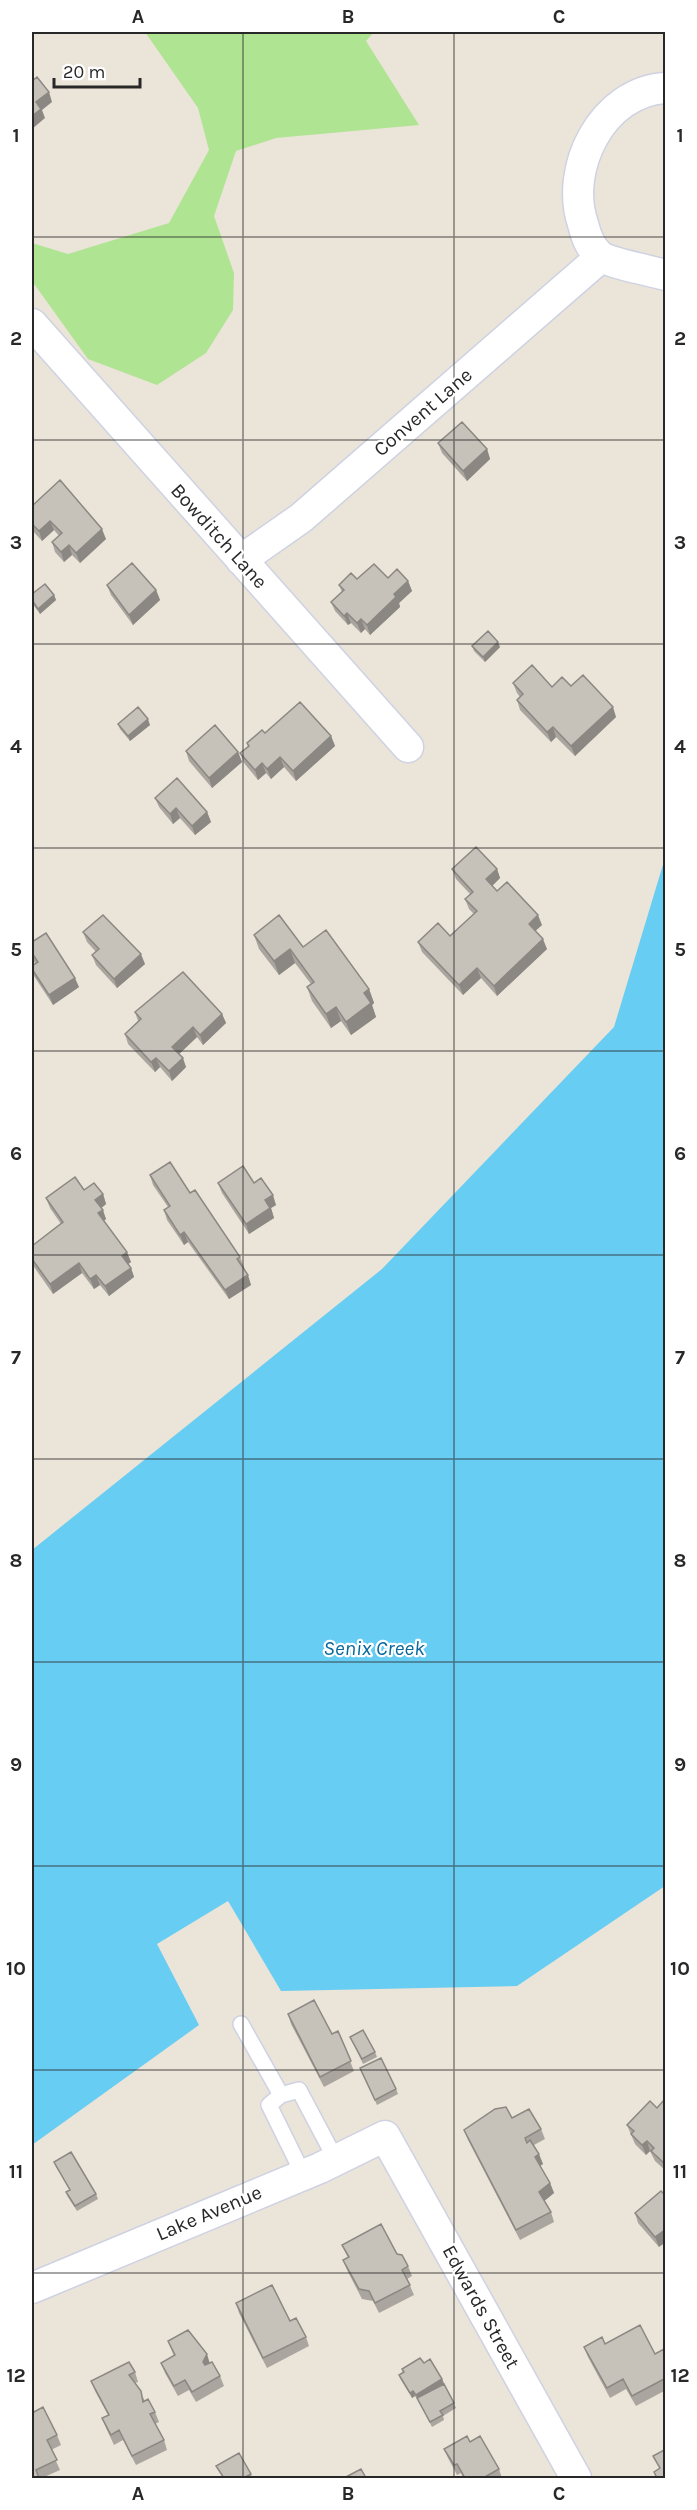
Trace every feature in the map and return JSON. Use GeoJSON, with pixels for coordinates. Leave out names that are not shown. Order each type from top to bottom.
{"type":"FeatureCollection","features":[{"type":"Feature","properties":{"kind":"street"},"geometry":{"type":"LineString","coordinates":[[666,88],[656,88],[622,102],[603,120],[579,171],[576,205],[589,243],[601,257],[666,275]]}},
{"type":"Feature","properties":{"kind":"street","name":"Convent Lane"},"geometry":{"type":"LineString","coordinates":[[241,560],[301,518],[601,257]]}},
{"type":"Feature","properties":{"kind":"street","name":"Bowditch Lane"},"geometry":{"type":"LineString","coordinates":[[32,324],[408,747]]}},
{"type":"Feature","properties":{"kind":"street","name":"Lake Avenue"},"geometry":{"type":"LineString","coordinates":[[32,2288],[336,2160],[386,2136]]}},
{"type":"Feature","properties":{"kind":"street","name":"Edwards Street"},"geometry":{"type":"LineString","coordinates":[[386,2136],[576,2478]]}},
{"type":"Feature","properties":{"kind":"lane"},"geometry":{"type":"LineString","coordinates":[[241,2024],[281,2095]]}},
{"type":"Feature","properties":{"kind":"lane"},"geometry":{"type":"LineString","coordinates":[[303,2174],[270,2104],[281,2095],[299,2090],[336,2160]]}},
{"type":"Feature","properties":{"kind":"green space"},"geometry":{"type":"Polygon","coordinates":[[[145,32],[374,32],[366,41],[419,125],[276,138],[236,151],[214,216],[234,273],[233,310],[206,353],[157,385],[88,359],[32,281],[32,243],[68,254],[169,223],[209,150],[198,108],[145,32]]]}},
{"type":"Feature","properties":{"kind":"water","name":"Senix Creek"},"geometry":{"type":"Polygon","coordinates":[[[665,858],[665,1886],[517,1986],[281,1991],[228,1901],[157,1944],[199,2025],[32,2145],[32,1550],[382,1269],[614,1027],[665,858]]]}},
{"type":"Feature","properties":{"kind":"building"},"geometry":{"type":"Polygon","coordinates":[[[37,77],[49,92],[36,102],[41,109],[32,116],[32,81],[37,77]]]}},
{"type":"Feature","properties":{"kind":"building"},"geometry":{"type":"Polygon","coordinates":[[[462,422],[487,449],[463,471],[438,443],[462,422]]]}},
{"type":"Feature","properties":{"kind":"building"},"geometry":{"type":"Polygon","coordinates":[[[60,480],[102,529],[76,553],[69,545],[61,552],[52,542],[62,533],[50,521],[39,531],[32,524],[32,506],[60,480]]]}},
{"type":"Feature","properties":{"kind":"building"},"geometry":{"type":"Polygon","coordinates":[[[132,563],[156,590],[129,615],[107,585],[132,563]]]}},
{"type":"Feature","properties":{"kind":"building"},"geometry":{"type":"Polygon","coordinates":[[[374,564],[388,578],[397,569],[408,581],[394,594],[396,597],[367,625],[361,619],[357,623],[347,613],[344,616],[331,602],[344,590],[339,585],[351,573],[357,579],[374,564]]]}},
{"type":"Feature","properties":{"kind":"building"},"geometry":{"type":"Polygon","coordinates":[[[45,584],[54,595],[38,609],[32,600],[32,594],[45,584]]]}},
{"type":"Feature","properties":{"kind":"building"},"geometry":{"type":"Polygon","coordinates":[[[488,631],[498,642],[483,657],[472,646],[488,631]]]}},
{"type":"Feature","properties":{"kind":"building"},"geometry":{"type":"Polygon","coordinates":[[[532,665],[552,687],[562,677],[571,686],[583,675],[613,707],[571,746],[553,727],[547,732],[517,700],[523,694],[513,683],[532,665]]]}},
{"type":"Feature","properties":{"kind":"building"},"geometry":{"type":"Polygon","coordinates":[[[300,702],[331,736],[293,771],[280,757],[267,769],[262,763],[255,770],[240,753],[249,746],[247,743],[262,730],[265,733],[300,702]]]}},
{"type":"Feature","properties":{"kind":"building"},"geometry":{"type":"Polygon","coordinates":[[[138,707],[148,719],[128,736],[118,724],[138,707]]]}},
{"type":"Feature","properties":{"kind":"building"},"geometry":{"type":"Polygon","coordinates":[[[215,725],[238,752],[209,778],[186,751],[215,725]]]}},
{"type":"Feature","properties":{"kind":"building"},"geometry":{"type":"Polygon","coordinates":[[[177,778],[207,812],[192,826],[176,808],[170,814],[155,798],[177,778]]]}},
{"type":"Feature","properties":{"kind":"building"},"geometry":{"type":"Polygon","coordinates":[[[476,847],[497,869],[486,879],[497,891],[507,882],[538,915],[529,924],[543,939],[494,986],[477,968],[459,985],[418,942],[438,923],[450,936],[477,911],[465,899],[473,892],[452,869],[476,847]]]}},
{"type":"Feature","properties":{"kind":"building"},"geometry":{"type":"Polygon","coordinates":[[[103,915],[141,954],[114,979],[92,955],[99,949],[83,932],[103,915]]]}},
{"type":"Feature","properties":{"kind":"building"},"geometry":{"type":"Polygon","coordinates":[[[279,915],[303,947],[326,930],[369,989],[364,993],[371,1003],[346,1022],[336,1007],[326,1014],[307,987],[314,982],[290,949],[274,961],[254,935],[279,915]]]}},
{"type":"Feature","properties":{"kind":"building"},"geometry":{"type":"Polygon","coordinates":[[[46,933],[75,978],[49,995],[32,969],[32,966],[38,962],[32,953],[32,942],[46,933]]]}},
{"type":"Feature","properties":{"kind":"building"},"geometry":{"type":"Polygon","coordinates":[[[183,972],[222,1014],[200,1035],[193,1027],[172,1047],[183,1058],[169,1071],[156,1058],[151,1062],[125,1034],[141,1019],[135,1012],[183,972]]]}},
{"type":"Feature","properties":{"kind":"building"},"geometry":{"type":"Polygon","coordinates":[[[170,1162],[190,1193],[195,1190],[240,1257],[237,1259],[248,1275],[225,1290],[184,1232],[180,1235],[164,1210],[170,1206],[150,1175],[170,1162]]]}},
{"type":"Feature","properties":{"kind":"building"},"geometry":{"type":"Polygon","coordinates":[[[243,1166],[254,1183],[261,1178],[273,1195],[265,1200],[270,1208],[246,1224],[218,1183],[243,1166]]]}},
{"type":"Feature","properties":{"kind":"building"},"geometry":{"type":"Polygon","coordinates":[[[75,1177],[84,1190],[94,1183],[103,1194],[95,1200],[103,1210],[98,1213],[127,1252],[122,1256],[131,1268],[105,1286],[96,1275],[90,1279],[79,1263],[50,1284],[32,1259],[32,1246],[63,1222],[46,1198],[75,1177]]]}},
{"type":"Feature","properties":{"kind":"building"},"geometry":{"type":"Polygon","coordinates":[[[314,2000],[332,2034],[338,2031],[351,2061],[320,2077],[288,2014],[314,2000]]]}},
{"type":"Feature","properties":{"kind":"building"},"geometry":{"type":"Polygon","coordinates":[[[363,2030],[375,2052],[362,2059],[350,2037],[363,2030]]]}},
{"type":"Feature","properties":{"kind":"building"},"geometry":{"type":"Polygon","coordinates":[[[381,2058],[396,2089],[375,2100],[360,2068],[381,2058]]]}},
{"type":"Feature","properties":{"kind":"building"},"geometry":{"type":"Polygon","coordinates":[[[664,2100],[666,2102],[666,2165],[651,2151],[654,2148],[647,2141],[642,2145],[631,2134],[634,2131],[627,2125],[650,2101],[657,2108],[664,2100]]]}},
{"type":"Feature","properties":{"kind":"building"},"geometry":{"type":"Polygon","coordinates":[[[506,2107],[512,2118],[529,2109],[541,2129],[525,2138],[527,2143],[530,2140],[539,2154],[535,2157],[550,2183],[539,2192],[551,2212],[516,2230],[464,2130],[495,2109],[506,2107]]]}},
{"type":"Feature","properties":{"kind":"building"},"geometry":{"type":"Polygon","coordinates":[[[71,2152],[96,2194],[75,2206],[66,2192],[70,2190],[54,2162],[71,2152]]]}},
{"type":"Feature","properties":{"kind":"building"},"geometry":{"type":"Polygon","coordinates":[[[661,2191],[666,2196],[666,2229],[655,2237],[635,2213],[661,2191]]]}},
{"type":"Feature","properties":{"kind":"building"},"geometry":{"type":"Polygon","coordinates":[[[381,2224],[397,2254],[402,2255],[408,2266],[402,2270],[410,2285],[375,2303],[369,2291],[359,2289],[343,2260],[349,2257],[342,2245],[381,2224]]]}},
{"type":"Feature","properties":{"kind":"building"},"geometry":{"type":"Polygon","coordinates":[[[272,2285],[290,2321],[296,2318],[306,2337],[263,2358],[236,2303],[272,2285]]]}},
{"type":"Feature","properties":{"kind":"building"},"geometry":{"type":"Polygon","coordinates":[[[640,2325],[655,2354],[664,2349],[666,2353],[666,2378],[632,2396],[623,2379],[607,2388],[584,2347],[602,2337],[605,2344],[640,2325]]]}},
{"type":"Feature","properties":{"kind":"building"},"geometry":{"type":"Polygon","coordinates":[[[188,2330],[207,2354],[203,2362],[205,2365],[212,2362],[220,2376],[192,2392],[185,2380],[174,2386],[161,2363],[175,2355],[168,2341],[188,2330]]]}},
{"type":"Feature","properties":{"kind":"building"},"geometry":{"type":"Polygon","coordinates":[[[420,2358],[424,2363],[430,2359],[442,2379],[416,2395],[413,2391],[410,2393],[399,2375],[404,2372],[402,2369],[420,2358]]]}},
{"type":"Feature","properties":{"kind":"building"},"geometry":{"type":"Polygon","coordinates":[[[129,2362],[135,2372],[129,2375],[141,2391],[143,2402],[148,2399],[155,2412],[150,2414],[164,2440],[132,2456],[119,2430],[111,2435],[102,2418],[109,2415],[91,2381],[129,2362]]]}},
{"type":"Feature","properties":{"kind":"building"},"geometry":{"type":"Polygon","coordinates":[[[444,2384],[454,2403],[440,2411],[443,2415],[430,2422],[417,2398],[444,2384]]]}},
{"type":"Feature","properties":{"kind":"building"},"geometry":{"type":"Polygon","coordinates":[[[43,2407],[57,2435],[47,2440],[57,2460],[36,2470],[39,2478],[32,2478],[32,2413],[43,2407]]]}},
{"type":"Feature","properties":{"kind":"building"},"geometry":{"type":"Polygon","coordinates":[[[467,2436],[470,2442],[480,2436],[499,2469],[483,2478],[465,2478],[444,2449],[467,2436]]]}},
{"type":"Feature","properties":{"kind":"building"},"geometry":{"type":"Polygon","coordinates":[[[666,2449],[666,2478],[657,2478],[654,2472],[660,2468],[653,2456],[666,2449]]]}},
{"type":"Feature","properties":{"kind":"building"},"geometry":{"type":"Polygon","coordinates":[[[239,2453],[251,2474],[244,2478],[224,2478],[216,2466],[239,2453]]]}},
{"type":"Feature","properties":{"kind":"building"},"geometry":{"type":"Polygon","coordinates":[[[361,2469],[366,2478],[344,2478],[361,2469]]]}}]}
